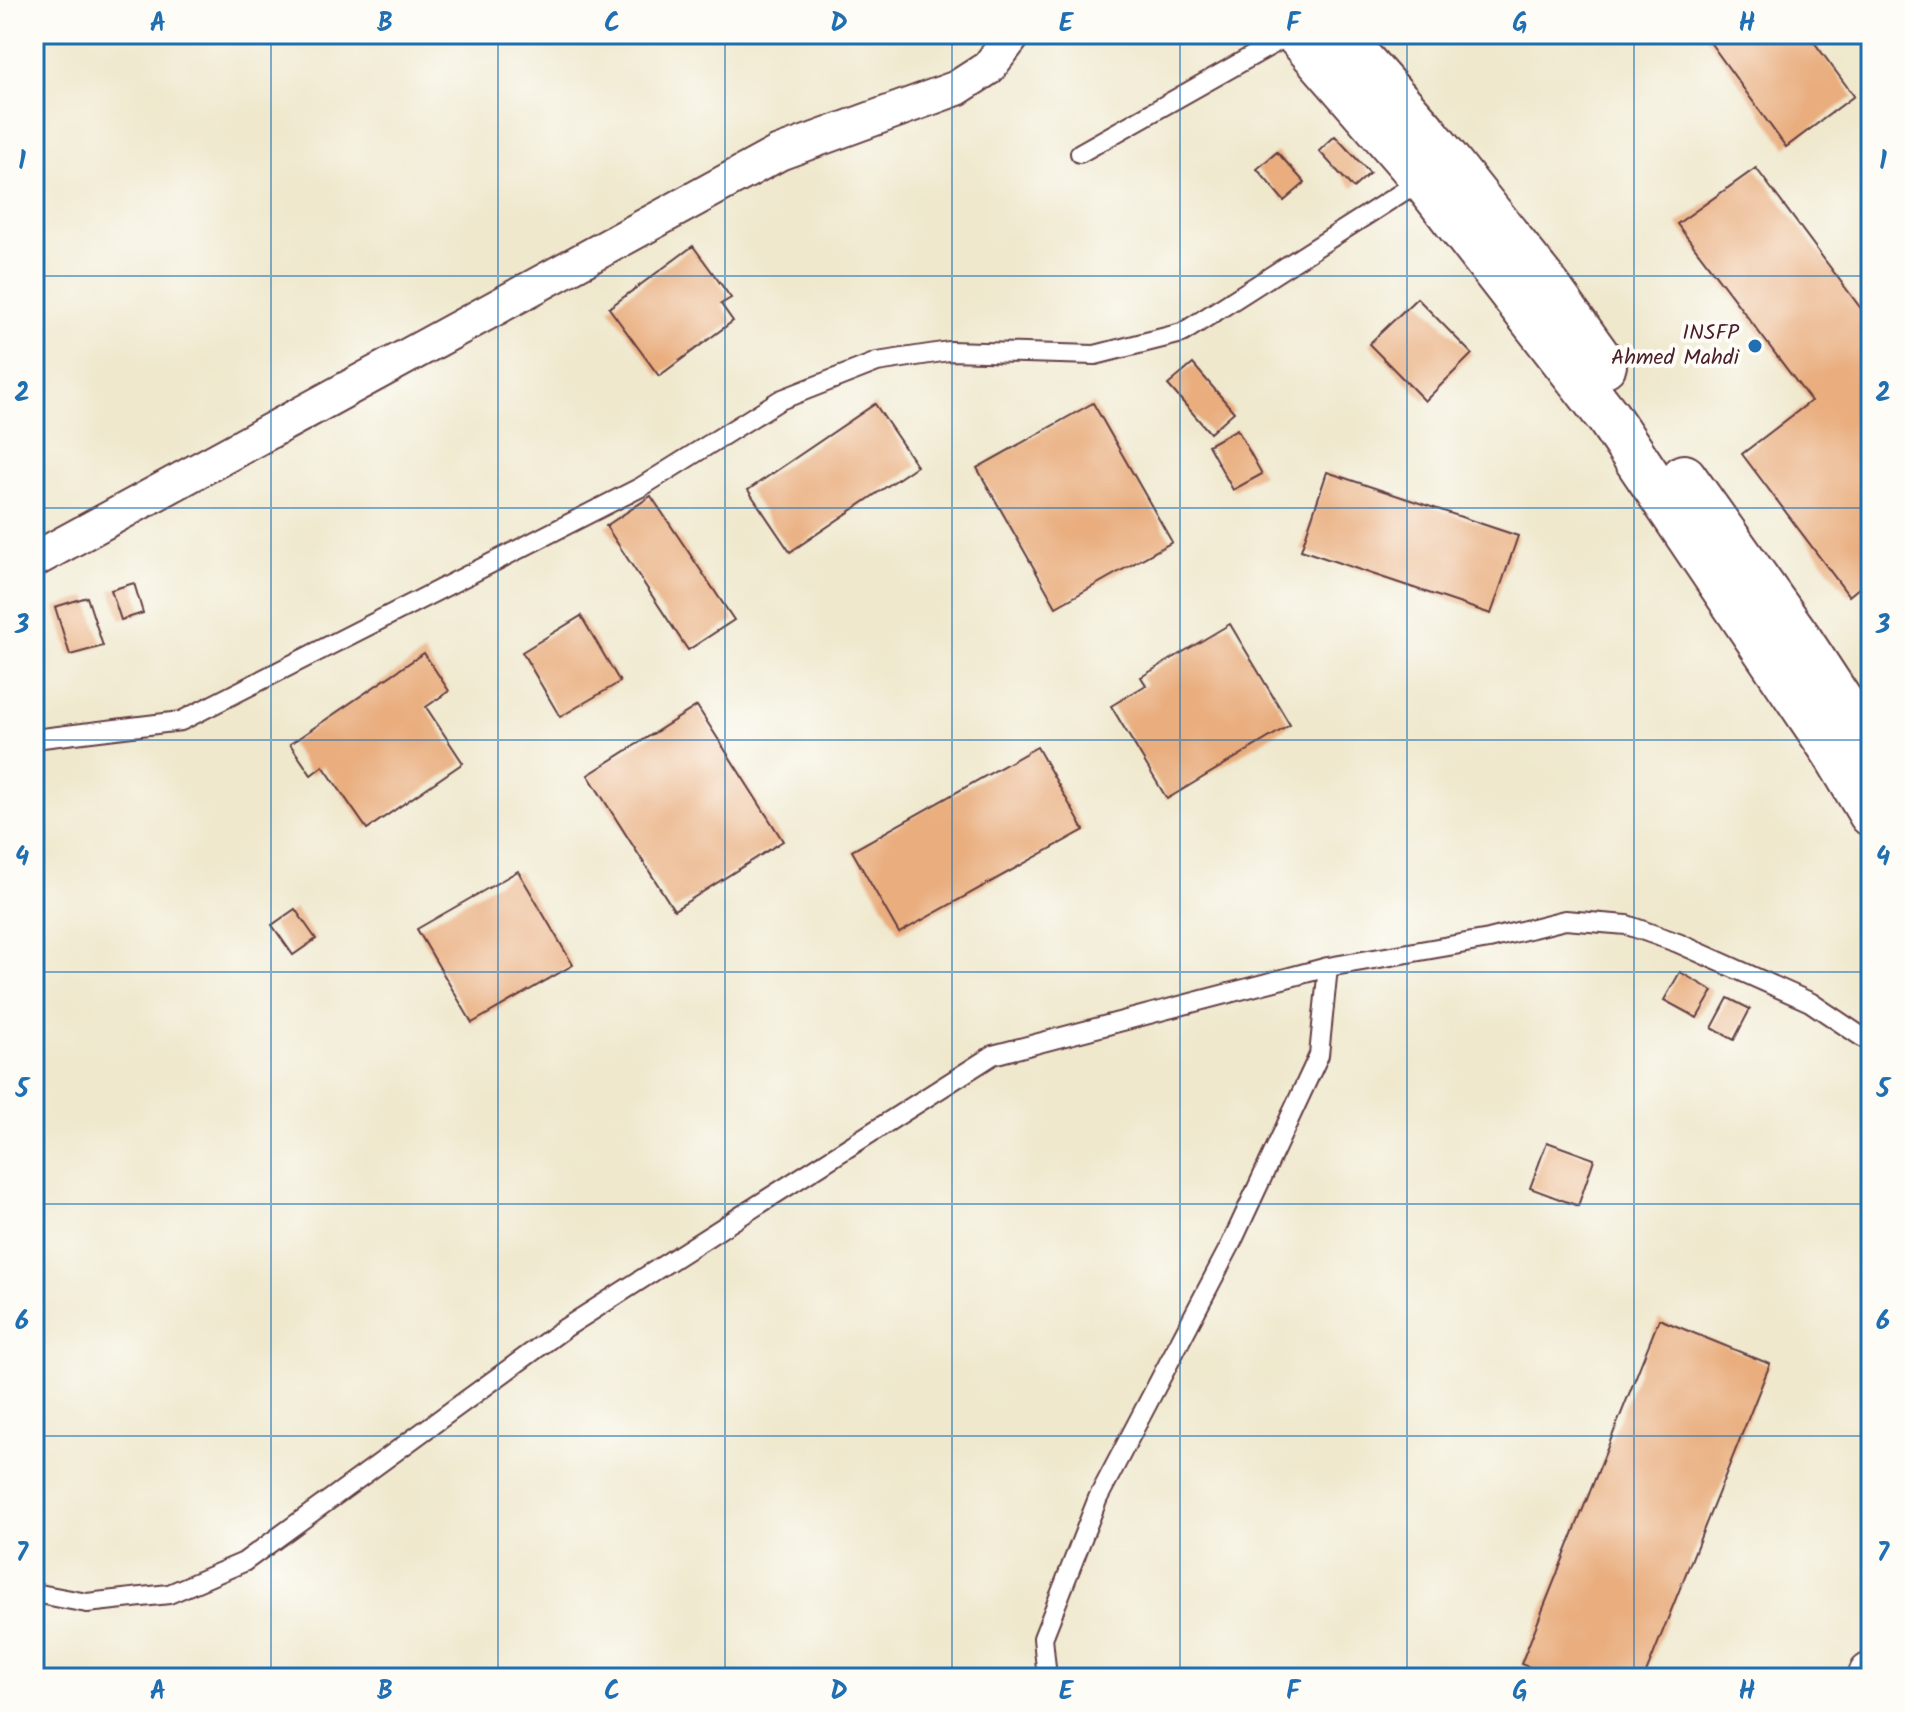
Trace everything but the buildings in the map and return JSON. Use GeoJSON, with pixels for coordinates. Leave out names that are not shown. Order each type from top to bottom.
{"type":"FeatureCollection","features":[{"type":"Feature","properties":{"kind":"main road"},"geometry":{"type":"LineString","coordinates":[[1294,34],[1423,179],[1608,417],[1834,752],[1871,814]]}},
{"type":"Feature","properties":{"kind":"main road"},"geometry":{"type":"LineString","coordinates":[[1338,34],[1424,131],[1549,288],[1798,637],[1871,748]]}},
{"type":"Feature","properties":{"kind":"street"},"geometry":{"type":"LineString","coordinates":[[34,560],[779,153],[957,88],[988,68],[1014,34]]}},
{"type":"Feature","properties":{"kind":"lane"},"geometry":{"type":"LineString","coordinates":[[1080,153],[1294,34]]}},
{"type":"Feature","properties":{"kind":"lane"},"geometry":{"type":"LineString","coordinates":[[34,739],[181,721],[641,487],[780,400],[877,362],[949,351],[1095,355],[1182,333],[1423,179]]}},
{"type":"Feature","properties":{"kind":"lane"},"geometry":{"type":"LineString","coordinates":[[34,1593],[87,1603],[169,1594],[244,1562],[565,1328],[993,1055],[1328,967],[1489,939],[1565,920],[1627,925],[1678,943],[1810,1002],[1871,1043]]}},
{"type":"Feature","properties":{"kind":"lane"},"geometry":{"type":"LineString","coordinates":[[1047,1678],[1043,1638],[1098,1498],[1231,1244],[1319,1055],[1328,967]]}},
{"type":"Feature","properties":{"kind":"place","name":"INSFP Ahmed Mahdi"},"geometry":{"type":"Point","coordinates":[1755,346]}}]}
